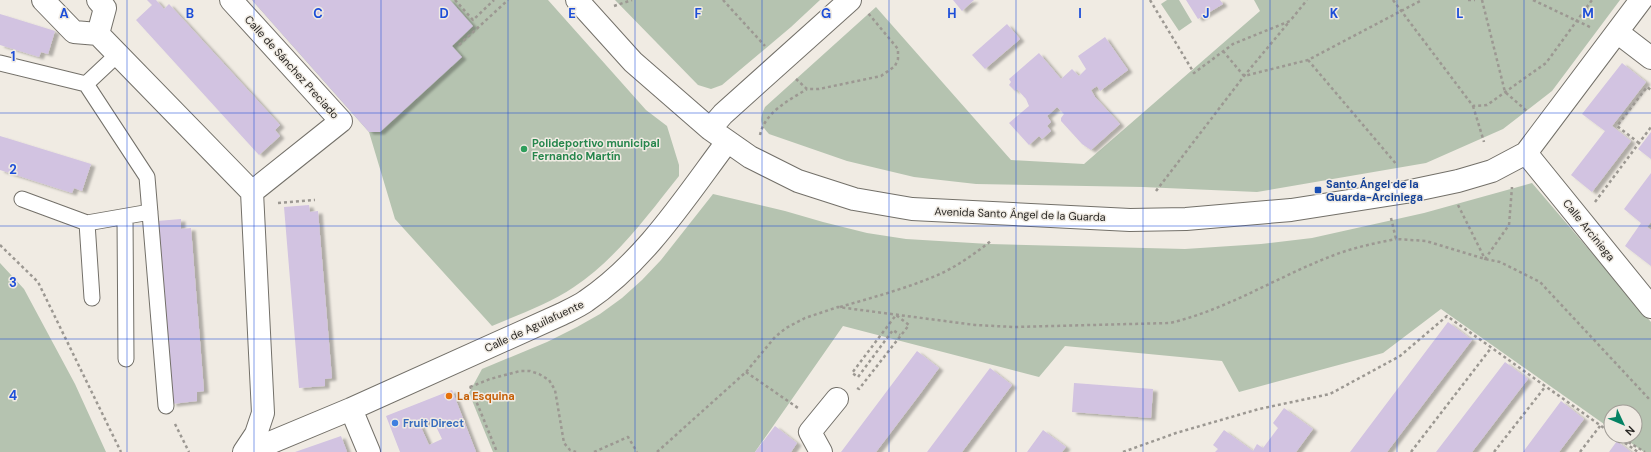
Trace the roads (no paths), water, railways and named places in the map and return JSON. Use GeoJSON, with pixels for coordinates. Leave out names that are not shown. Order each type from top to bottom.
{"type":"FeatureCollection","features":[{"type":"Feature","properties":{"kind":"street"},"geometry":{"type":"LineString","coordinates":[[43,0],[74,32],[98,34],[252,192],[263,414],[256,434],[244,452]]}},
{"type":"Feature","properties":{"kind":"street"},"geometry":{"type":"LineString","coordinates":[[98,0],[105,8],[98,34]]}},
{"type":"Feature","properties":{"kind":"street","name":"Calle de Sánchez Preciado"},"geometry":{"type":"LineString","coordinates":[[231,0],[341,121],[252,192]]}},
{"type":"Feature","properties":{"kind":"street","name":"Avenida Santo Ángel de la Guarda"},"geometry":{"type":"LineString","coordinates":[[577,0],[633,62],[710,129],[750,157],[798,181],[854,199],[883,205],[949,212],[1130,220],[1186,219],[1283,211],[1406,192],[1458,181],[1492,171],[1526,153]]}},
{"type":"Feature","properties":{"kind":"street"},"geometry":{"type":"LineString","coordinates":[[1526,153],[1641,0]]}},
{"type":"Feature","properties":{"kind":"street"},"geometry":{"type":"LineString","coordinates":[[710,129],[723,114],[780,63],[859,6]]}},
{"type":"Feature","properties":{"kind":"street"},"geometry":{"type":"LineString","coordinates":[[1617,32],[1651,58]]}},
{"type":"Feature","properties":{"kind":"street","name":"Calle de Aguilafuente"},"geometry":{"type":"LineString","coordinates":[[351,409],[586,302],[618,276],[649,245],[728,142]]}},
{"type":"Feature","properties":{"kind":"street","name":"Calle Arciniega"},"geometry":{"type":"LineString","coordinates":[[1526,153],[1651,307]]}},
{"type":"Feature","properties":{"kind":"street"},"geometry":{"type":"LineString","coordinates":[[821,452],[810,432],[837,399]]}},
{"type":"Feature","properties":{"kind":"street"},"geometry":{"type":"LineString","coordinates":[[248,452],[351,409],[370,452]]}},
{"type":"Feature","properties":{"kind":"lane"},"geometry":{"type":"LineString","coordinates":[[86,84],[118,54]]}},
{"type":"Feature","properties":{"kind":"lane"},"geometry":{"type":"LineString","coordinates":[[0,63],[86,84],[147,176],[166,406]]}},
{"type":"Feature","properties":{"kind":"lane"},"geometry":{"type":"LineString","coordinates":[[22,199],[87,223],[150,212]]}},
{"type":"Feature","properties":{"kind":"lane"},"geometry":{"type":"LineString","coordinates":[[125,217],[126,359]]}},
{"type":"Feature","properties":{"kind":"lane"},"geometry":{"type":"LineString","coordinates":[[87,223],[92,298]]}},
{"type":"Feature","properties":{"kind":"place","name":"Polideportivo municipal Fernando Martín"},"geometry":{"type":"Point","coordinates":[524,149]}},
{"type":"Feature","properties":{"kind":"place","name":"Santo Ángel de la Guarda-Arciniega"},"geometry":{"type":"Point","coordinates":[1318,190]}},
{"type":"Feature","properties":{"kind":"place","name":"La Esquina"},"geometry":{"type":"Point","coordinates":[449,396]}},
{"type":"Feature","properties":{"kind":"place","name":"Fruit Direct"},"geometry":{"type":"Point","coordinates":[395,423]}}]}
